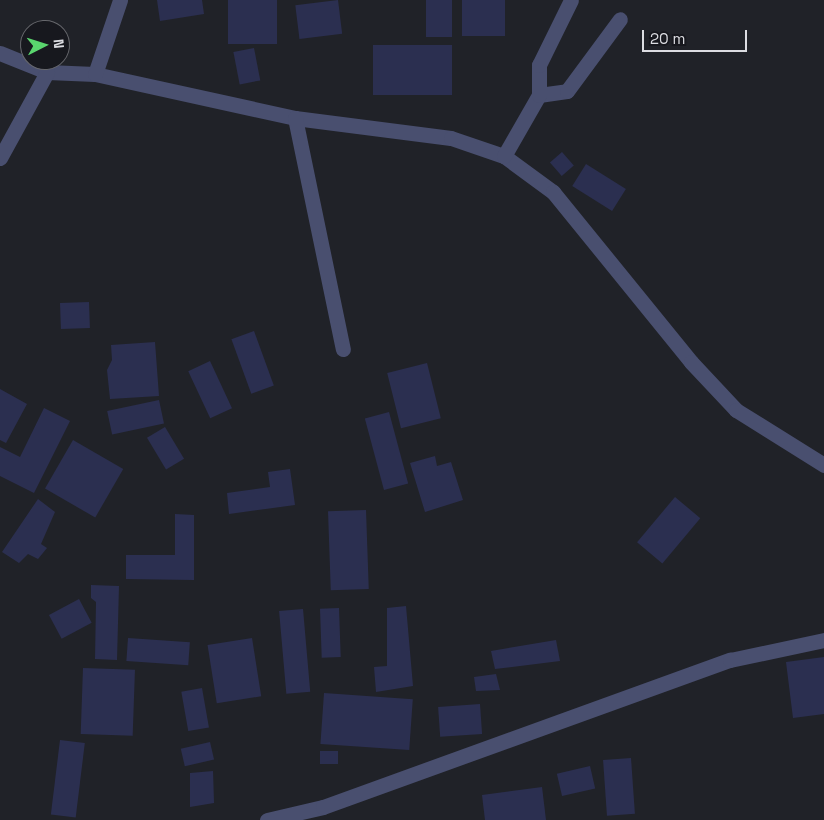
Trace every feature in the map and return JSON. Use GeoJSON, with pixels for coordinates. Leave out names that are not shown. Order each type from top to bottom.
{"type":"FeatureCollection","features":[{"type":"Feature","properties":{"kind":"street"},"geometry":{"type":"LineString","coordinates":[[95,74],[120,0]]}},
{"type":"Feature","properties":{"kind":"street"},"geometry":{"type":"LineString","coordinates":[[504,156],[539,95],[540,65],[571,0]]}},
{"type":"Feature","properties":{"kind":"street"},"geometry":{"type":"LineString","coordinates":[[539,95],[567,91],[620,19]]}},
{"type":"Feature","properties":{"kind":"street"},"geometry":{"type":"LineString","coordinates":[[0,53],[47,72],[95,74],[295,118],[451,138],[504,156],[553,192],[692,362],[736,410],[824,465]]}},
{"type":"Feature","properties":{"kind":"street"},"geometry":{"type":"LineString","coordinates":[[0,158],[47,72]]}},
{"type":"Feature","properties":{"kind":"street"},"geometry":{"type":"LineString","coordinates":[[295,118],[343,349]]}},
{"type":"Feature","properties":{"kind":"street"},"geometry":{"type":"LineString","coordinates":[[267,820],[324,813],[730,660],[824,640]]}},
{"type":"Feature","properties":{"kind":"building"},"geometry":{"type":"Polygon","coordinates":[[[157,0],[202,0],[204,14],[160,21],[157,0]]]}},
{"type":"Feature","properties":{"kind":"building"},"geometry":{"type":"Polygon","coordinates":[[[228,0],[277,0],[277,44],[228,44],[228,0]]]}},
{"type":"Feature","properties":{"kind":"building"},"geometry":{"type":"Polygon","coordinates":[[[338,0],[342,34],[299,39],[295,5],[338,0]]]}},
{"type":"Feature","properties":{"kind":"building"},"geometry":{"type":"Polygon","coordinates":[[[426,0],[452,0],[452,37],[426,37],[426,0]]]}},
{"type":"Feature","properties":{"kind":"building"},"geometry":{"type":"Polygon","coordinates":[[[462,0],[505,0],[505,36],[462,36],[462,0]]]}},
{"type":"Feature","properties":{"kind":"building"},"geometry":{"type":"Polygon","coordinates":[[[373,45],[452,45],[452,95],[373,95],[373,45]]]}},
{"type":"Feature","properties":{"kind":"building"},"geometry":{"type":"Polygon","coordinates":[[[254,48],[260,80],[240,84],[233,52],[254,48]]]}},
{"type":"Feature","properties":{"kind":"building"},"geometry":{"type":"Polygon","coordinates":[[[562,152],[574,166],[562,176],[550,162],[562,152]]]}},
{"type":"Feature","properties":{"kind":"building"},"geometry":{"type":"Polygon","coordinates":[[[586,164],[626,189],[612,211],[572,186],[586,164]]]}},
{"type":"Feature","properties":{"kind":"building"},"geometry":{"type":"Polygon","coordinates":[[[89,302],[90,328],[61,329],[60,303],[89,302]]]}},
{"type":"Feature","properties":{"kind":"building"},"geometry":{"type":"Polygon","coordinates":[[[254,331],[274,386],[251,394],[231,339],[254,331]]]}},
{"type":"Feature","properties":{"kind":"building"},"geometry":{"type":"Polygon","coordinates":[[[155,342],[159,396],[110,399],[107,370],[112,360],[111,345],[155,342]]]}},
{"type":"Feature","properties":{"kind":"building"},"geometry":{"type":"Polygon","coordinates":[[[210,361],[232,408],[210,418],[188,371],[210,361]]]}},
{"type":"Feature","properties":{"kind":"building"},"geometry":{"type":"Polygon","coordinates":[[[427,363],[441,418],[401,428],[387,373],[427,363]]]}},
{"type":"Feature","properties":{"kind":"building"},"geometry":{"type":"Polygon","coordinates":[[[0,389],[27,404],[6,443],[0,440],[0,389]]]}},
{"type":"Feature","properties":{"kind":"building"},"geometry":{"type":"Polygon","coordinates":[[[159,400],[164,423],[112,434],[107,411],[159,400]]]}},
{"type":"Feature","properties":{"kind":"building"},"geometry":{"type":"Polygon","coordinates":[[[44,408],[70,421],[34,493],[0,476],[0,447],[20,457],[44,408]]]}},
{"type":"Feature","properties":{"kind":"building"},"geometry":{"type":"Polygon","coordinates":[[[389,412],[408,483],[384,490],[365,418],[389,412]]]}},
{"type":"Feature","properties":{"kind":"building"},"geometry":{"type":"Polygon","coordinates":[[[165,427],[184,459],[166,470],[147,438],[165,427]]]}},
{"type":"Feature","properties":{"kind":"building"},"geometry":{"type":"Polygon","coordinates":[[[73,440],[123,469],[95,517],[45,488],[73,440]]]}},
{"type":"Feature","properties":{"kind":"building"},"geometry":{"type":"Polygon","coordinates":[[[435,456],[437,466],[451,462],[463,500],[425,512],[410,463],[435,456]]]}},
{"type":"Feature","properties":{"kind":"building"},"geometry":{"type":"Polygon","coordinates":[[[290,469],[295,505],[229,514],[227,493],[270,487],[268,472],[290,469]]]}},
{"type":"Feature","properties":{"kind":"building"},"geometry":{"type":"Polygon","coordinates":[[[675,497],[700,518],[662,563],[637,542],[675,497]]]}},
{"type":"Feature","properties":{"kind":"building"},"geometry":{"type":"Polygon","coordinates":[[[38,499],[55,512],[41,544],[47,548],[38,559],[28,554],[19,563],[2,552],[38,499]]]}},
{"type":"Feature","properties":{"kind":"building"},"geometry":{"type":"Polygon","coordinates":[[[366,510],[369,589],[331,590],[328,511],[366,510]]]}},
{"type":"Feature","properties":{"kind":"building"},"geometry":{"type":"Polygon","coordinates":[[[175,514],[194,515],[194,580],[126,579],[126,555],[175,555],[175,514]]]}},
{"type":"Feature","properties":{"kind":"building"},"geometry":{"type":"Polygon","coordinates":[[[91,585],[119,586],[117,660],[95,659],[96,602],[91,598],[91,585]]]}},
{"type":"Feature","properties":{"kind":"building"},"geometry":{"type":"Polygon","coordinates":[[[79,599],[92,623],[62,639],[49,615],[79,599]]]}},
{"type":"Feature","properties":{"kind":"building"},"geometry":{"type":"Polygon","coordinates":[[[406,606],[413,686],[376,692],[374,667],[387,666],[387,608],[406,606]]]}},
{"type":"Feature","properties":{"kind":"building"},"geometry":{"type":"Polygon","coordinates":[[[339,608],[341,657],[322,658],[320,609],[339,608]]]}},
{"type":"Feature","properties":{"kind":"building"},"geometry":{"type":"Polygon","coordinates":[[[303,609],[310,692],[286,694],[279,611],[303,609]]]}},
{"type":"Feature","properties":{"kind":"building"},"geometry":{"type":"Polygon","coordinates":[[[128,638],[190,642],[188,665],[126,661],[128,638]]]}},
{"type":"Feature","properties":{"kind":"building"},"geometry":{"type":"Polygon","coordinates":[[[252,638],[261,696],[217,703],[208,645],[252,638]]]}},
{"type":"Feature","properties":{"kind":"building"},"geometry":{"type":"Polygon","coordinates":[[[556,640],[560,661],[495,669],[491,651],[556,640]]]}},
{"type":"Feature","properties":{"kind":"building"},"geometry":{"type":"Polygon","coordinates":[[[824,657],[824,714],[793,718],[786,662],[824,657]]]}},
{"type":"Feature","properties":{"kind":"building"},"geometry":{"type":"Polygon","coordinates":[[[83,668],[135,670],[133,736],[81,734],[83,668]]]}},
{"type":"Feature","properties":{"kind":"building"},"geometry":{"type":"Polygon","coordinates":[[[496,674],[500,690],[476,691],[474,677],[496,674]]]}},
{"type":"Feature","properties":{"kind":"building"},"geometry":{"type":"Polygon","coordinates":[[[202,688],[209,727],[188,731],[181,692],[202,688]]]}},
{"type":"Feature","properties":{"kind":"building"},"geometry":{"type":"Polygon","coordinates":[[[324,693],[413,699],[409,750],[320,744],[324,693]]]}},
{"type":"Feature","properties":{"kind":"building"},"geometry":{"type":"Polygon","coordinates":[[[480,704],[482,734],[440,737],[438,707],[480,704]]]}},
{"type":"Feature","properties":{"kind":"building"},"geometry":{"type":"Polygon","coordinates":[[[60,740],[85,743],[76,817],[51,814],[60,740]]]}},
{"type":"Feature","properties":{"kind":"building"},"geometry":{"type":"Polygon","coordinates":[[[210,742],[214,760],[185,766],[181,749],[210,742]]]}},
{"type":"Feature","properties":{"kind":"building"},"geometry":{"type":"Polygon","coordinates":[[[320,751],[338,751],[338,764],[320,764],[320,751]]]}},
{"type":"Feature","properties":{"kind":"building"},"geometry":{"type":"Polygon","coordinates":[[[631,758],[635,814],[607,816],[603,760],[631,758]]]}},
{"type":"Feature","properties":{"kind":"building"},"geometry":{"type":"Polygon","coordinates":[[[590,766],[595,788],[562,796],[557,774],[590,766]]]}},
{"type":"Feature","properties":{"kind":"building"},"geometry":{"type":"Polygon","coordinates":[[[213,771],[214,803],[190,807],[190,773],[213,771]]]}},
{"type":"Feature","properties":{"kind":"building"},"geometry":{"type":"Polygon","coordinates":[[[542,787],[546,820],[485,820],[482,795],[542,787]]]}}]}
